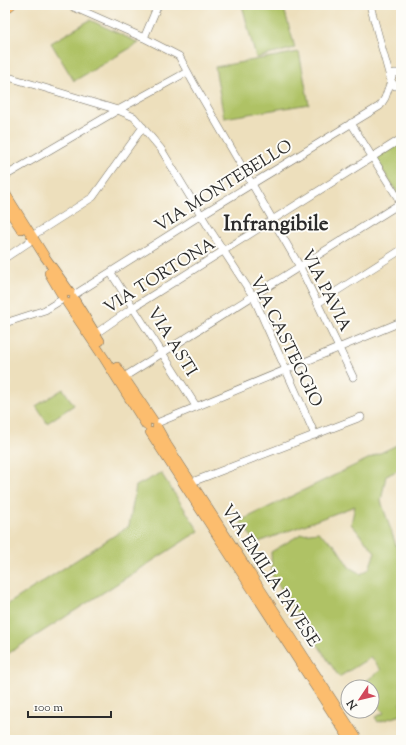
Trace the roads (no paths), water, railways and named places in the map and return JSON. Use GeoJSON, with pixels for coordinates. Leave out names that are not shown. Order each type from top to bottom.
{"type":"FeatureCollection","features":[{"type":"Feature","properties":{"kind":"main road"},"geometry":{"type":"LineString","coordinates":[[5,10],[11,5]]}},
{"type":"Feature","properties":{"kind":"main road","name":"VIA EMILIA PAVESE"},"geometry":{"type":"LineString","coordinates":[[5,193],[31,239],[104,358],[192,482],[358,740]]}},
{"type":"Feature","properties":{"kind":"main road","name":"VIA EMILIA PAVESE"},"geometry":{"type":"LineString","coordinates":[[5,205],[31,239]]}},
{"type":"Feature","properties":{"kind":"main road","name":"VIA EMILIA PAVESE"},"geometry":{"type":"LineString","coordinates":[[68,298],[95,334],[124,377],[153,426],[350,740]]}},
{"type":"Feature","properties":{"kind":"street","name":"VIA PAVIA"},"geometry":{"type":"LineString","coordinates":[[69,5],[144,38],[179,56],[300,267],[354,377]]}},
{"type":"Feature","properties":{"kind":"street"},"geometry":{"type":"LineString","coordinates":[[144,38],[158,5]]}},
{"type":"Feature","properties":{"kind":"street"},"geometry":{"type":"LineString","coordinates":[[370,5],[391,80],[393,85],[399,86]]}},
{"type":"Feature","properties":{"kind":"street"},"geometry":{"type":"LineString","coordinates":[[387,65],[399,73]]}},
{"type":"Feature","properties":{"kind":"street"},"geometry":{"type":"LineString","coordinates":[[5,176],[118,110],[187,72]]}},
{"type":"Feature","properties":{"kind":"street"},"geometry":{"type":"LineString","coordinates":[[386,98],[393,75],[399,73]]}},
{"type":"Feature","properties":{"kind":"street","name":"VIA CASTEGGIO"},"geometry":{"type":"LineString","coordinates":[[5,76],[118,110],[134,117],[143,127],[161,149],[253,296],[315,435]]}},
{"type":"Feature","properties":{"kind":"street","name":"VIA MONTEBELLO"},"geometry":{"type":"LineString","coordinates":[[5,323],[45,310],[111,273],[201,215],[380,106],[399,86]]}},
{"type":"Feature","properties":{"kind":"street"},"geometry":{"type":"LineString","coordinates":[[124,377],[401,203],[351,123]]}},
{"type":"Feature","properties":{"kind":"street"},"geometry":{"type":"LineString","coordinates":[[5,258],[93,197],[143,127]]}},
{"type":"Feature","properties":{"kind":"street","name":"VIA TORTONA"},"geometry":{"type":"LineString","coordinates":[[95,334],[134,307],[401,139]]}},
{"type":"Feature","properties":{"kind":"street"},"geometry":{"type":"LineString","coordinates":[[318,303],[401,250]]}},
{"type":"Feature","properties":{"kind":"street","name":"VIA ASTI"},"geometry":{"type":"LineString","coordinates":[[111,273],[196,406]]}},
{"type":"Feature","properties":{"kind":"street"},"geometry":{"type":"LineString","coordinates":[[153,426],[196,406],[401,322]]}},
{"type":"Feature","properties":{"kind":"street"},"geometry":{"type":"LineString","coordinates":[[192,482],[361,417]]}},
{"type":"Feature","properties":{"kind":"district","name":"Infrangibile"},"geometry":{"type":"Point","coordinates":[276,223]}}]}
